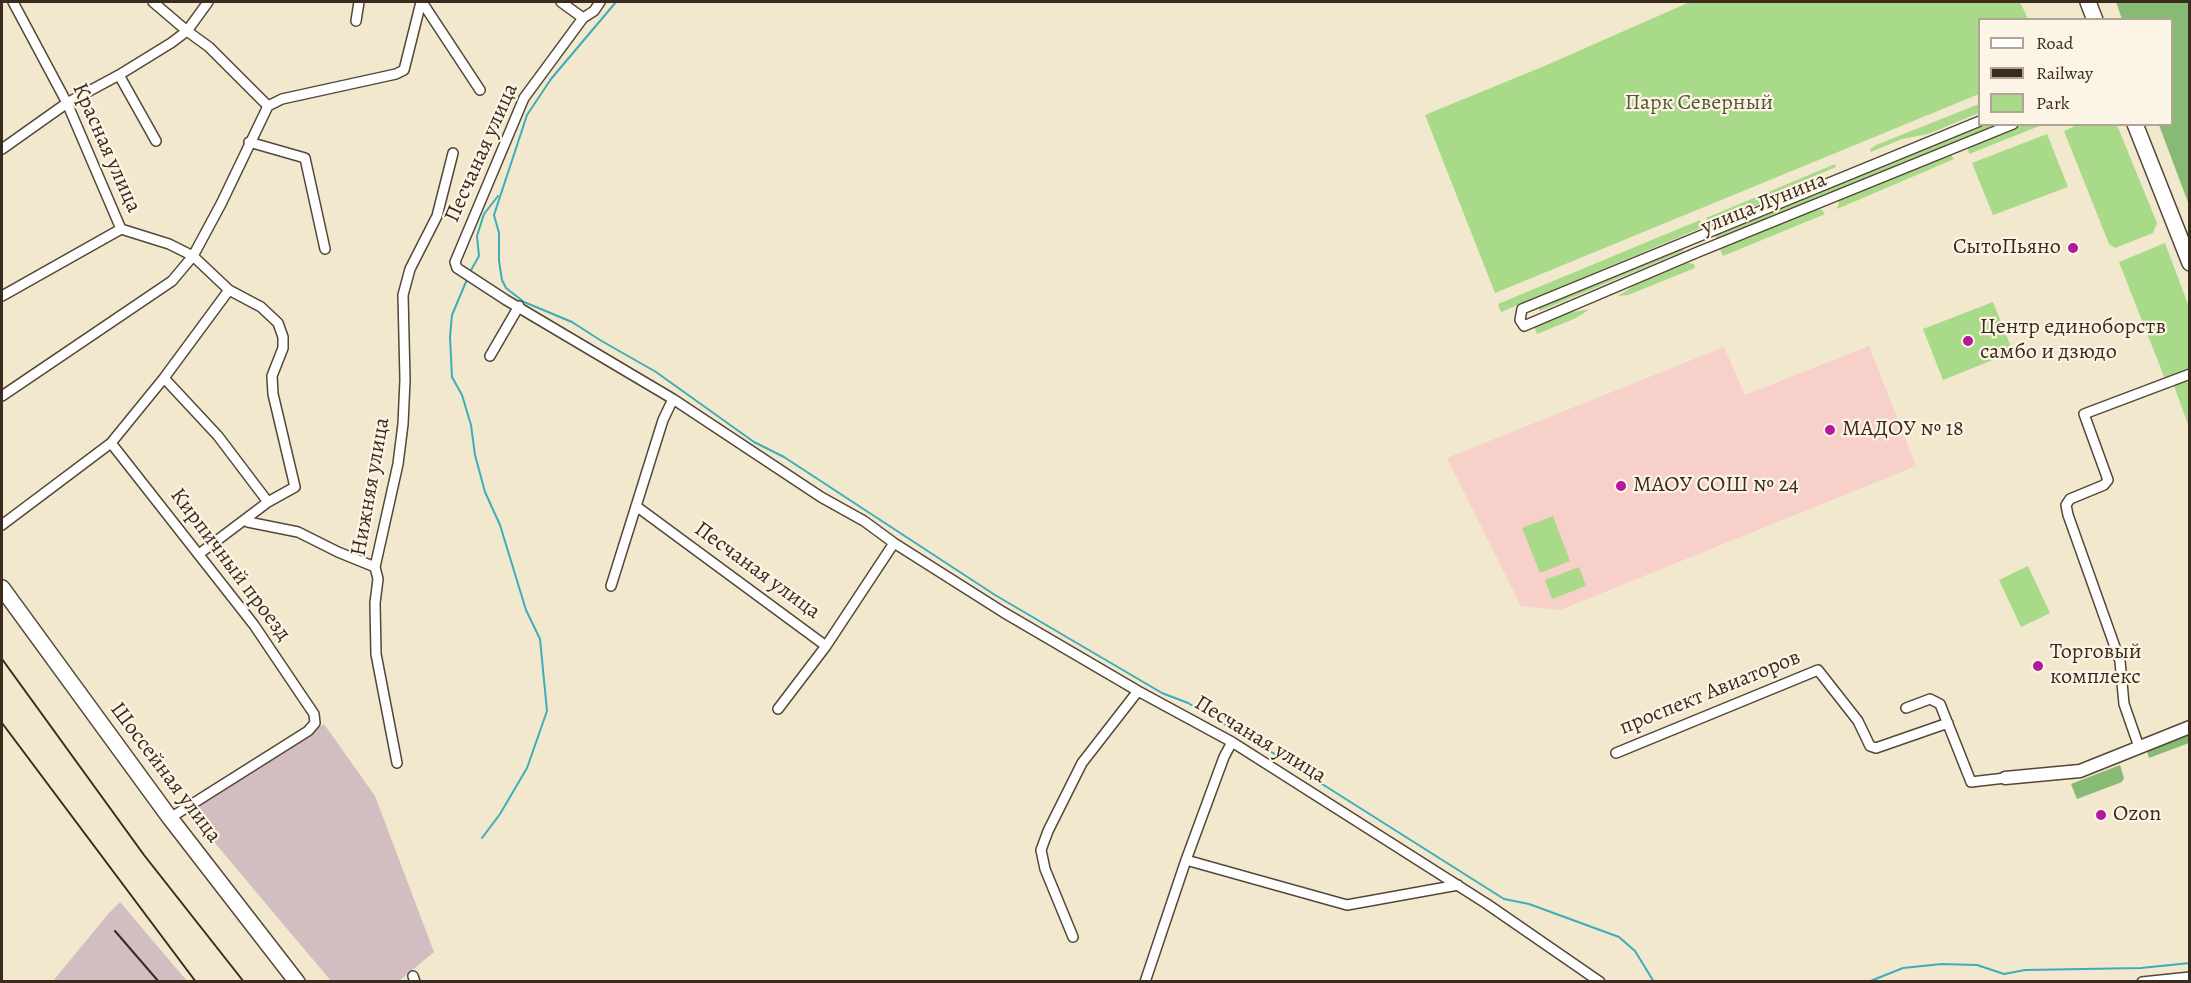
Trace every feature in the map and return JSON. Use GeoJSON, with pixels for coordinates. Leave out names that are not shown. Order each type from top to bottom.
{"type":"FeatureCollection","features":[{"type":"Feature","properties":{"kind":"main road"},"geometry":{"type":"LineString","coordinates":[[2088,2],[2094,18]]}},
{"type":"Feature","properties":{"kind":"main road"},"geometry":{"type":"LineString","coordinates":[[2136,126],[2190,263]]}},
{"type":"Feature","properties":{"kind":"main road","name":"Шоссейная улица"},"geometry":{"type":"LineString","coordinates":[[2,588],[170,819],[297,981]]}},
{"type":"Feature","properties":{"kind":"street","name":"Красная улица"},"geometry":{"type":"LineString","coordinates":[[13,2],[67,103],[121,229],[169,244],[193,256],[229,290],[261,307],[278,323],[284,337],[283,348],[272,376],[273,394],[295,487],[268,502],[199,554]]}},
{"type":"Feature","properties":{"kind":"street"},"geometry":{"type":"LineString","coordinates":[[153,2],[209,47],[268,106]]}},
{"type":"Feature","properties":{"kind":"street"},"geometry":{"type":"LineString","coordinates":[[2,149],[67,103],[171,43],[187,31],[208,2]]}},
{"type":"Feature","properties":{"kind":"street"},"geometry":{"type":"LineString","coordinates":[[356,21],[359,2]]}},
{"type":"Feature","properties":{"kind":"street"},"geometry":{"type":"LineString","coordinates":[[421,2],[480,90]]}},
{"type":"Feature","properties":{"kind":"street"},"geometry":{"type":"LineString","coordinates":[[2,396],[172,281],[193,256],[268,106],[282,99],[396,74],[404,70],[421,2]]}},
{"type":"Feature","properties":{"kind":"street"},"geometry":{"type":"LineString","coordinates":[[561,2],[583,18]]}},
{"type":"Feature","properties":{"kind":"street","name":"Песчаная улица"},"geometry":{"type":"LineString","coordinates":[[600,2],[594,11],[583,18],[524,98],[455,261],[461,272],[673,399],[821,497],[864,521],[894,543],[1003,612],[1138,691],[1232,742],[1458,885],[1600,981]]}},
{"type":"Feature","properties":{"kind":"street"},"geometry":{"type":"LineString","coordinates":[[119,75],[156,141]]}},
{"type":"Feature","properties":{"kind":"street","name":"улица Лунина"},"geometry":{"type":"LineString","coordinates":[[1978,122],[1693,238],[1698,252],[2008,126]]}},
{"type":"Feature","properties":{"kind":"street"},"geometry":{"type":"LineString","coordinates":[[249,142],[305,158],[324,249]]}},
{"type":"Feature","properties":{"kind":"street","name":"Нижняя улица"},"geometry":{"type":"LineString","coordinates":[[397,763],[376,654],[375,603],[378,579],[375,567],[398,464],[403,424],[405,380],[403,295],[410,269],[437,216],[453,153]]}},
{"type":"Feature","properties":{"kind":"street"},"geometry":{"type":"LineString","coordinates":[[2,296],[121,229]]}},
{"type":"Feature","properties":{"kind":"street"},"geometry":{"type":"LineString","coordinates":[[1693,238],[1522,309],[1520,320],[1524,326],[1698,252]]}},
{"type":"Feature","properties":{"kind":"street"},"geometry":{"type":"LineString","coordinates":[[2,525],[111,443],[164,378],[229,290]]}},
{"type":"Feature","properties":{"kind":"street"},"geometry":{"type":"LineString","coordinates":[[490,356],[519,306]]}},
{"type":"Feature","properties":{"kind":"street"},"geometry":{"type":"LineString","coordinates":[[2139,747],[2124,704],[2120,661],[2067,515],[2066,505],[2070,499],[2104,485],[2108,480],[2084,414],[2190,374]]}},
{"type":"Feature","properties":{"kind":"street"},"geometry":{"type":"LineString","coordinates":[[164,378],[218,436],[268,502]]}},
{"type":"Feature","properties":{"kind":"street"},"geometry":{"type":"LineString","coordinates":[[611,586],[663,420],[673,399]]}},
{"type":"Feature","properties":{"kind":"street","name":"Кирпичный проезд"},"geometry":{"type":"LineString","coordinates":[[111,443],[254,626],[314,714],[315,723],[308,731],[170,819]]}},
{"type":"Feature","properties":{"kind":"street","name":"Песчаная улица"},"geometry":{"type":"LineString","coordinates":[[636,506],[826,646]]}},
{"type":"Feature","properties":{"kind":"street"},"geometry":{"type":"LineString","coordinates":[[245,520],[298,532],[375,567]]}},
{"type":"Feature","properties":{"kind":"street","name":"Песчаная улица"},"geometry":{"type":"LineString","coordinates":[[778,709],[826,646],[894,543]]}},
{"type":"Feature","properties":{"kind":"street","name":"проспект Авиаторов"},"geometry":{"type":"LineString","coordinates":[[1617,753],[1818,670],[1858,721],[1870,746],[1876,748],[1948,723]]}},
{"type":"Feature","properties":{"kind":"street"},"geometry":{"type":"LineString","coordinates":[[1073,936],[1045,869],[1041,850],[1082,763],[1138,691]]}},
{"type":"Feature","properties":{"kind":"street"},"geometry":{"type":"LineString","coordinates":[[1906,708],[1930,699],[1940,704],[1971,782],[2080,771],[2190,727]]}},
{"type":"Feature","properties":{"kind":"street"},"geometry":{"type":"LineString","coordinates":[[1145,981],[1186,860],[1224,757],[1232,742]]}},
{"type":"Feature","properties":{"kind":"street"},"geometry":{"type":"LineString","coordinates":[[1186,860],[1347,904],[1458,885]]}},
{"type":"Feature","properties":{"kind":"street"},"geometry":{"type":"LineString","coordinates":[[2142,981],[2190,977]]}},
{"type":"Feature","properties":{"kind":"shaded area","name":"МАОУ СОШ № 24"},"geometry":{"type":"Polygon","coordinates":[[[1869,346],[1916,466],[1560,610],[1521,606],[1447,458],[1724,347],[1745,395],[1869,346]]]}},
{"type":"Feature","properties":{"kind":"shaded area"},"geometry":{"type":"Polygon","coordinates":[[[324,724],[375,796],[434,952],[399,981],[331,981],[193,817],[186,812],[324,724]]]}},
{"type":"Feature","properties":{"kind":"shaded area"},"geometry":{"type":"Polygon","coordinates":[[[120,902],[187,981],[53,981],[109,913],[120,902]]]}},
{"type":"Feature","properties":{"kind":"green space","name":"Парк Северный"},"geometry":{"type":"Polygon","coordinates":[[[1690,2],[2020,2],[2028,18],[1978,18],[1978,94],[1495,293],[1425,115],[1690,2]]]}},
{"type":"Feature","properties":{"kind":"green space"},"geometry":{"type":"Polygon","coordinates":[[[2116,2],[2189,2],[2189,205],[2159,126],[2173,126],[2173,18],[2122,18],[2116,2]]]}},
{"type":"Feature","properties":{"kind":"green space"},"geometry":{"type":"Polygon","coordinates":[[[1978,104],[1978,113],[1928,134],[1902,139],[1871,152],[1870,149],[1978,104]]]}},
{"type":"Feature","properties":{"kind":"green space"},"geometry":{"type":"Polygon","coordinates":[[[1983,126],[1994,126],[1717,240],[1715,235],[1983,126]]]}},
{"type":"Feature","properties":{"kind":"green space"},"geometry":{"type":"Polygon","coordinates":[[[2020,126],[2039,126],[1969,154],[1968,149],[1971,145],[2020,126]]]}},
{"type":"Feature","properties":{"kind":"green space"},"geometry":{"type":"Polygon","coordinates":[[[2075,126],[2117,126],[2157,223],[2153,233],[2115,248],[2109,244],[2064,131],[2075,126]]]}},
{"type":"Feature","properties":{"kind":"green space"},"geometry":{"type":"Polygon","coordinates":[[[2047,134],[2068,187],[1993,215],[1972,163],[2047,134]]]}},
{"type":"Feature","properties":{"kind":"green space"},"geometry":{"type":"Polygon","coordinates":[[[1951,155],[1954,159],[1837,209],[1840,199],[1951,155]]]}},
{"type":"Feature","properties":{"kind":"green space"},"geometry":{"type":"Polygon","coordinates":[[[1835,164],[1836,167],[1791,186],[1770,200],[1709,224],[1706,218],[1835,164]]]}},
{"type":"Feature","properties":{"kind":"green space"},"geometry":{"type":"Polygon","coordinates":[[[1817,209],[1822,210],[1825,214],[1723,256],[1720,249],[1817,209]]]}},
{"type":"Feature","properties":{"kind":"green space"},"geometry":{"type":"Polygon","coordinates":[[[1700,220],[1703,227],[1501,312],[1498,304],[1700,220]]]}},
{"type":"Feature","properties":{"kind":"green space"},"geometry":{"type":"Polygon","coordinates":[[[2165,243],[2189,307],[2189,369],[2165,379],[2119,262],[2165,243]]]}},
{"type":"Feature","properties":{"kind":"green space"},"geometry":{"type":"Polygon","coordinates":[[[1682,247],[1684,251],[1540,311],[1538,307],[1682,247]]]}},
{"type":"Feature","properties":{"kind":"green space"},"geometry":{"type":"Polygon","coordinates":[[[1688,263],[1694,264],[1695,268],[1628,295],[1618,296],[1635,285],[1688,263]]]}},
{"type":"Feature","properties":{"kind":"green space","name":"Центр единоборств самбо и дзюдо"},"geometry":{"type":"Polygon","coordinates":[[[1993,302],[2013,352],[1943,380],[1923,329],[1993,302]]]}},
{"type":"Feature","properties":{"kind":"green space"},"geometry":{"type":"Polygon","coordinates":[[[1590,309],[1574,319],[1537,334],[1534,327],[1568,313],[1590,309]]]}},
{"type":"Feature","properties":{"kind":"green space"},"geometry":{"type":"Polygon","coordinates":[[[2189,380],[2189,427],[2174,386],[2189,380]]]}},
{"type":"Feature","properties":{"kind":"green space"},"geometry":{"type":"Polygon","coordinates":[[[1553,516],[1570,561],[1540,573],[1522,528],[1553,516]]]}},
{"type":"Feature","properties":{"kind":"green space"},"geometry":{"type":"Polygon","coordinates":[[[2028,566],[2050,613],[2021,627],[1999,580],[2028,566]]]}},
{"type":"Feature","properties":{"kind":"green space"},"geometry":{"type":"Polygon","coordinates":[[[1579,567],[1586,586],[1552,599],[1545,580],[1579,567]]]}},
{"type":"Feature","properties":{"kind":"green space"},"geometry":{"type":"Polygon","coordinates":[[[2189,735],[2189,743],[2149,758],[2147,751],[2189,735]]]}},
{"type":"Feature","properties":{"kind":"green space"},"geometry":{"type":"Polygon","coordinates":[[[2120,765],[2124,778],[2122,782],[2077,799],[2071,784],[2120,765]]]}},
{"type":"Feature","properties":{"kind":"waterway"},"geometry":{"type":"LineString","coordinates":[[616,2],[551,79],[527,115],[494,215],[499,233],[502,280],[506,288],[524,302],[572,322],[656,372],[754,442],[784,457],[995,595],[1162,693],[1188,703],[1273,753],[1504,899],[1529,904],[1619,937],[1635,951],[1654,982]]}},
{"type":"Feature","properties":{"kind":"waterway"},"geometry":{"type":"LineString","coordinates":[[470,272],[479,256],[477,236],[484,214],[498,196]]}},
{"type":"Feature","properties":{"kind":"waterway"},"geometry":{"type":"LineString","coordinates":[[468,277],[452,315],[450,337],[452,377],[462,395],[471,425],[475,455],[485,492],[500,525],[526,610],[540,639],[547,711],[527,768],[500,814],[482,838]]}},
{"type":"Feature","properties":{"kind":"waterway"},"geometry":{"type":"LineString","coordinates":[[1868,982],[1903,968],[1942,964],[1977,965],[2004,974],[2025,970],[2141,968],[2190,963]]}},
{"type":"Feature","properties":{"kind":"railway"},"geometry":{"type":"LineString","coordinates":[[2,659],[144,855],[244,982]]}},
{"type":"Feature","properties":{"kind":"railway"},"geometry":{"type":"LineString","coordinates":[[2,723],[196,982]]}},
{"type":"Feature","properties":{"kind":"railway"},"geometry":{"type":"LineString","coordinates":[[115,931],[159,982]]}},
{"type":"Feature","properties":{"kind":"place","name":"СытоПьяно"},"geometry":{"type":"Point","coordinates":[2073,248]}},
{"type":"Feature","properties":{"kind":"place","name":"Центр единоборств самбо и дзюдо"},"geometry":{"type":"Point","coordinates":[1968,341]}},
{"type":"Feature","properties":{"kind":"place","name":"МАДОУ № 18"},"geometry":{"type":"Point","coordinates":[1830,430]}},
{"type":"Feature","properties":{"kind":"place","name":"МАОУ СОШ № 24"},"geometry":{"type":"Point","coordinates":[1621,486]}},
{"type":"Feature","properties":{"kind":"place","name":"Торговый комплекс"},"geometry":{"type":"Point","coordinates":[2038,666]}},
{"type":"Feature","properties":{"kind":"place","name":"Ozon"},"geometry":{"type":"Point","coordinates":[2101,815]}}]}
